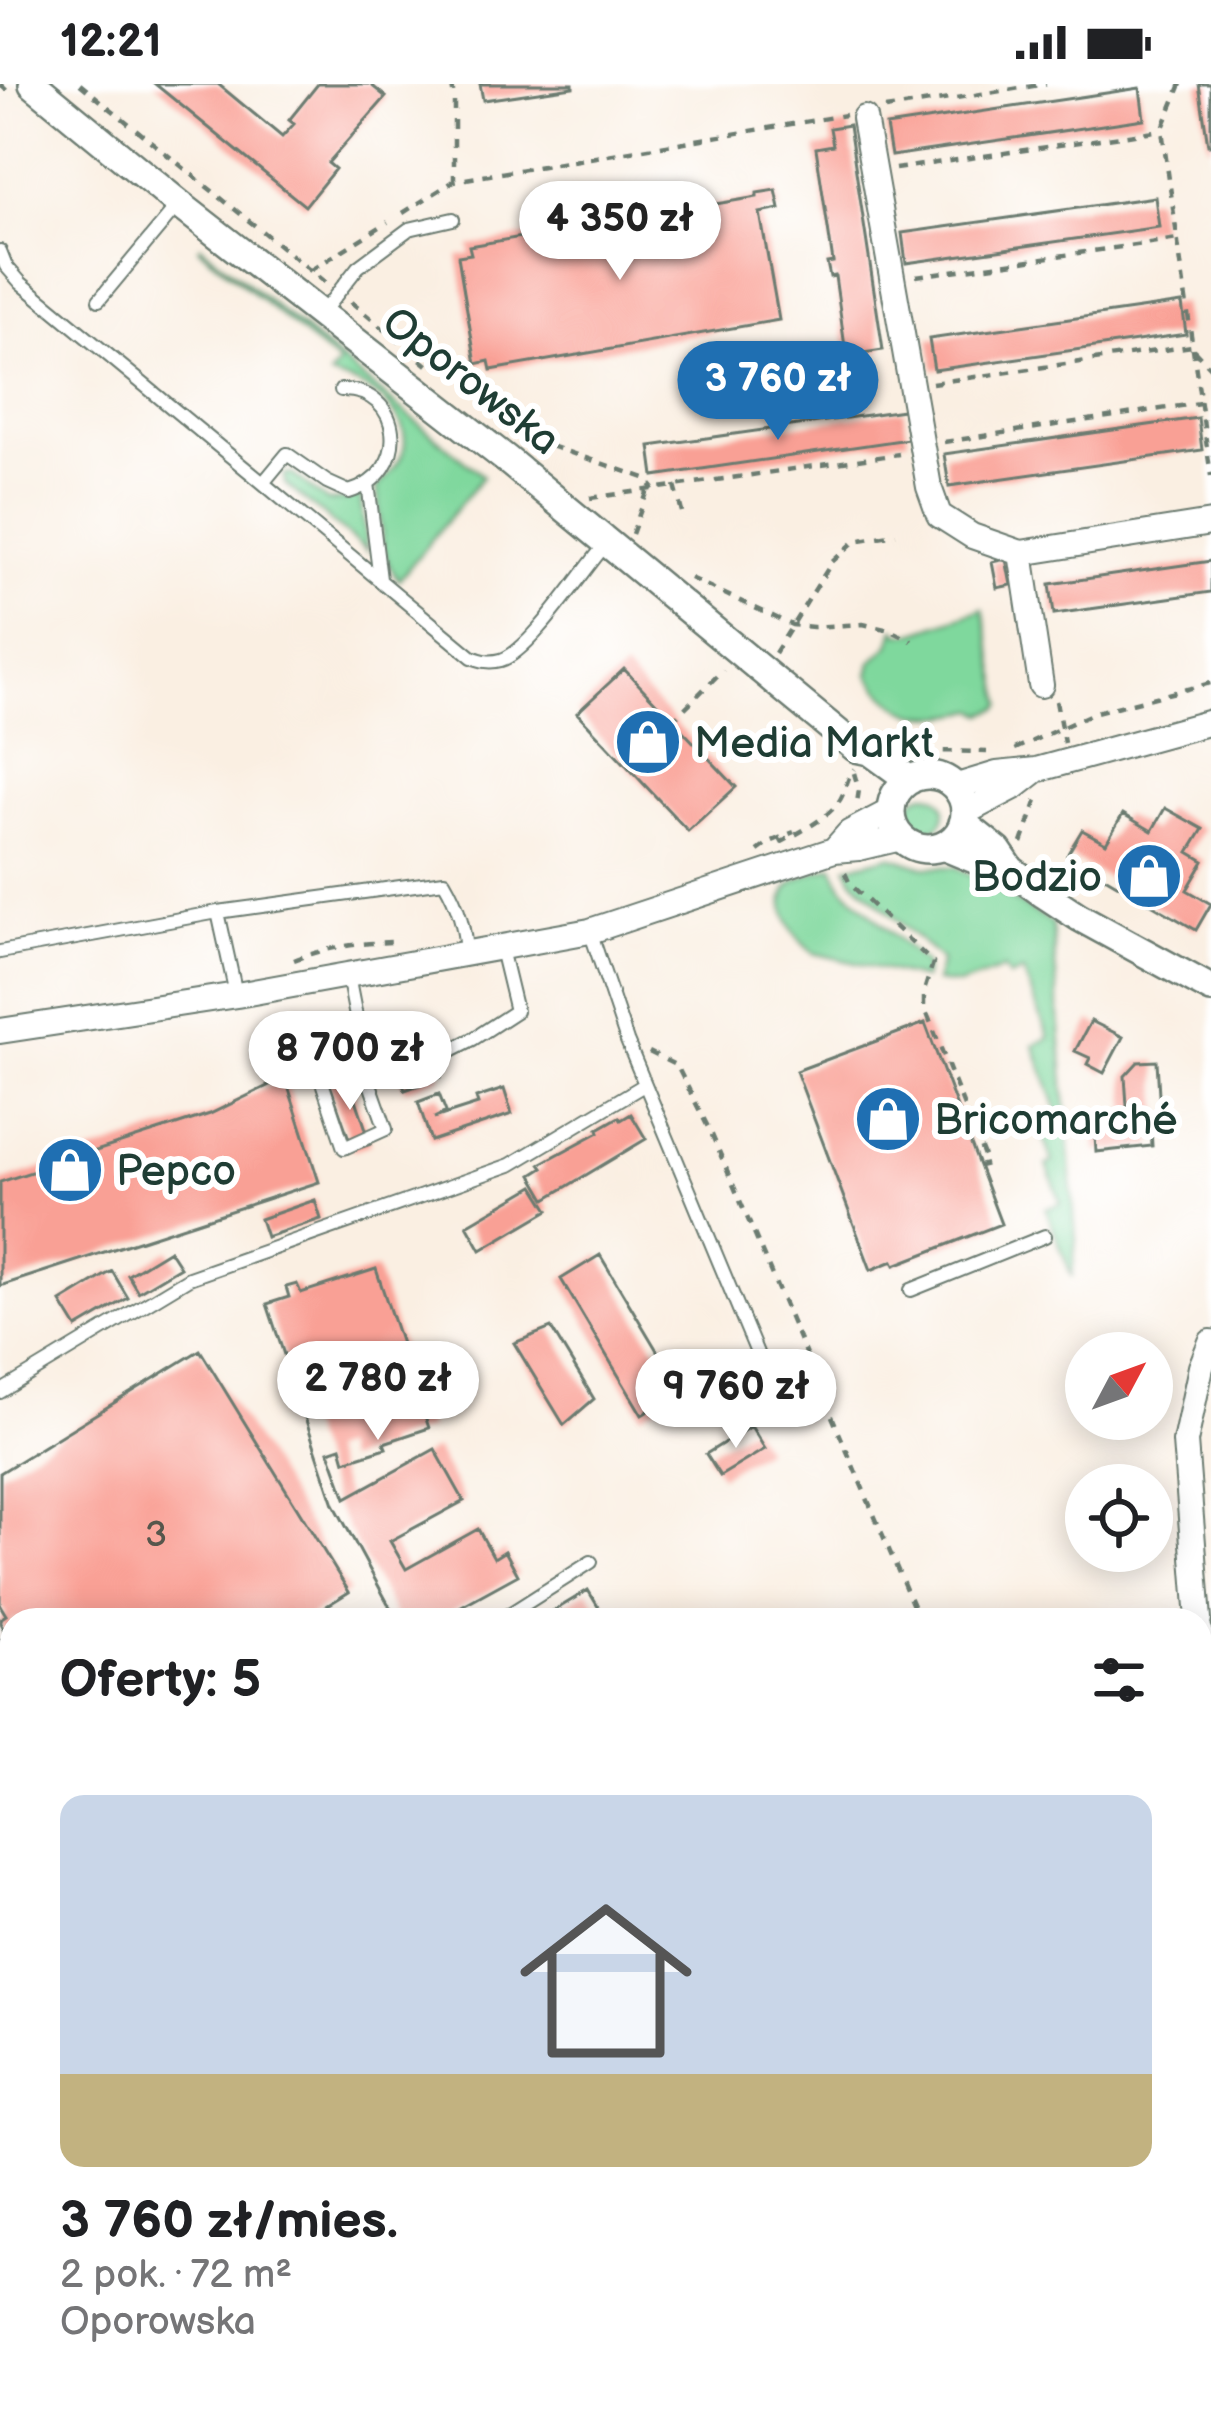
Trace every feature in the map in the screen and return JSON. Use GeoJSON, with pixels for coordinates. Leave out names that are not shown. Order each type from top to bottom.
{"type":"FeatureCollection","features":[{"type":"Feature","properties":{"kind":"street","name":"Oporowska"},"geometry":{"type":"LineString","coordinates":[[32,84],[414,389],[619,541],[862,753],[902,798]]}},
{"type":"Feature","properties":{"kind":"street"},"geometry":{"type":"LineString","coordinates":[[862,114],[939,515],[972,536],[1021,553],[1211,523]]}},
{"type":"Feature","properties":{"kind":"street"},"geometry":{"type":"LineString","coordinates":[[1021,553],[1048,685]]}},
{"type":"Feature","properties":{"kind":"street"},"geometry":{"type":"LineString","coordinates":[[902,798],[920,849],[943,846],[955,837],[960,798],[997,774],[1211,722]]}},
{"type":"Feature","properties":{"kind":"street"},"geometry":{"type":"LineString","coordinates":[[0,1031],[237,995],[590,932],[834,850],[849,833],[929,776],[943,779],[998,851],[1078,917],[1211,989]]}},
{"type":"Feature","properties":{"kind":"street"},"geometry":{"type":"LineString","coordinates":[[943,846],[989,866],[1015,861]]}},
{"type":"Feature","properties":{"kind":"street"},"geometry":{"type":"LineString","coordinates":[[1198,1608],[1185,1442],[1211,1342]]}},
{"type":"Feature","properties":{"kind":"lane"},"geometry":{"type":"LineString","coordinates":[[99,300],[179,204]]}},
{"type":"Feature","properties":{"kind":"lane"},"geometry":{"type":"LineString","coordinates":[[321,314],[358,267],[409,229],[453,219]]}},
{"type":"Feature","properties":{"kind":"lane"},"geometry":{"type":"LineString","coordinates":[[0,251],[20,283],[472,658],[498,662],[524,647],[619,541]]}},
{"type":"Feature","properties":{"kind":"lane"},"geometry":{"type":"LineString","coordinates":[[263,483],[287,454],[349,492],[368,483],[392,455],[395,439],[390,424],[370,397],[341,390]]}},
{"type":"Feature","properties":{"kind":"lane"},"geometry":{"type":"LineString","coordinates":[[368,483],[380,580]]}},
{"type":"Feature","properties":{"kind":"lane"},"geometry":{"type":"LineString","coordinates":[[0,952],[218,912],[444,881],[457,903],[466,955]]}},
{"type":"Feature","properties":{"kind":"lane"},"geometry":{"type":"LineString","coordinates":[[218,912],[237,995]]}},
{"type":"Feature","properties":{"kind":"lane"},"geometry":{"type":"LineString","coordinates":[[590,932],[644,1085],[758,1353]]}},
{"type":"Feature","properties":{"kind":"lane"},"geometry":{"type":"LineString","coordinates":[[368,1078],[424,1064],[516,1011],[500,949]]}},
{"type":"Feature","properties":{"kind":"lane"},"geometry":{"type":"LineString","coordinates":[[348,976],[368,1078],[386,1129],[344,1148],[309,1043],[358,1028]]}},
{"type":"Feature","properties":{"kind":"lane"},"geometry":{"type":"LineString","coordinates":[[0,1392],[189,1279],[510,1165],[644,1085]]}},
{"type":"Feature","properties":{"kind":"lane"},"geometry":{"type":"LineString","coordinates":[[911,1290],[1045,1236]]}},
{"type":"Feature","properties":{"kind":"lane"},"geometry":{"type":"LineString","coordinates":[[519,1608],[591,1562]]}},
{"type":"Feature","properties":{"kind":"path"},"geometry":{"type":"LineString","coordinates":[[452,84],[454,181]]}},
{"type":"Feature","properties":{"kind":"path"},"geometry":{"type":"LineString","coordinates":[[309,271],[454,181],[1046,84]]}},
{"type":"Feature","properties":{"kind":"path"},"geometry":{"type":"LineString","coordinates":[[1180,84],[1162,130],[1211,476]]}},
{"type":"Feature","properties":{"kind":"path"},"geometry":{"type":"LineString","coordinates":[[891,178],[888,166],[1162,130]]}},
{"type":"Feature","properties":{"kind":"path"},"geometry":{"type":"LineString","coordinates":[[912,288],[908,277],[1178,239]]}},
{"type":"Feature","properties":{"kind":"path"},"geometry":{"type":"LineString","coordinates":[[1193,348],[1211,368]]}},
{"type":"Feature","properties":{"kind":"path"},"geometry":{"type":"LineString","coordinates":[[924,380],[932,383],[1193,348]]}},
{"type":"Feature","properties":{"kind":"path"},"geometry":{"type":"LineString","coordinates":[[932,383],[934,394]]}},
{"type":"Feature","properties":{"kind":"path"},"geometry":{"type":"LineString","coordinates":[[932,443],[1211,405]]}},
{"type":"Feature","properties":{"kind":"path"},"geometry":{"type":"LineString","coordinates":[[527,450],[550,446],[645,478],[651,489]]}},
{"type":"Feature","properties":{"kind":"path"},"geometry":{"type":"LineString","coordinates":[[584,499],[911,452]]}},
{"type":"Feature","properties":{"kind":"path"},"geometry":{"type":"LineString","coordinates":[[675,486],[682,512]]}},
{"type":"Feature","properties":{"kind":"path"},"geometry":{"type":"LineString","coordinates":[[619,541],[651,489]]}},
{"type":"Feature","properties":{"kind":"path"},"geometry":{"type":"LineString","coordinates":[[772,658],[832,562],[855,541],[896,534]]}},
{"type":"Feature","properties":{"kind":"path"},"geometry":{"type":"LineString","coordinates":[[680,573],[792,625],[863,624],[912,640]]}},
{"type":"Feature","properties":{"kind":"path"},"geometry":{"type":"LineString","coordinates":[[672,721],[728,663]]}},
{"type":"Feature","properties":{"kind":"path"},"geometry":{"type":"LineString","coordinates":[[1039,764],[1008,755],[1096,712],[1211,682]]}},
{"type":"Feature","properties":{"kind":"path"},"geometry":{"type":"LineString","coordinates":[[1015,861],[1039,764],[1064,742],[1048,685]]}},
{"type":"Feature","properties":{"kind":"path"},"geometry":{"type":"LineString","coordinates":[[781,843],[842,799],[862,753],[886,735],[934,751],[987,752]]}},
{"type":"Feature","properties":{"kind":"path"},"geometry":{"type":"LineString","coordinates":[[902,798],[932,760],[960,798]]}},
{"type":"Feature","properties":{"kind":"path"},"geometry":{"type":"LineString","coordinates":[[753,854],[794,831],[805,840]]}},
{"type":"Feature","properties":{"kind":"path"},"geometry":{"type":"LineString","coordinates":[[627,1041],[677,1066],[712,1135],[915,1608]]}},
{"type":"Feature","properties":{"kind":"green space"},"geometry":{"type":"Polygon","coordinates":[[[201,246],[483,476],[399,580],[384,549],[377,488],[404,449],[398,419],[366,389],[330,376],[339,364],[201,246]]]}},
{"type":"Feature","properties":{"kind":"green space"},"geometry":{"type":"Polygon","coordinates":[[[292,474],[328,502],[347,500],[356,493],[360,496],[367,551],[285,484],[284,475],[292,474]]]}},
{"type":"Feature","properties":{"kind":"green space"},"geometry":{"type":"Polygon","coordinates":[[[983,609],[1003,704],[1000,708],[984,714],[976,710],[943,716],[916,714],[892,701],[869,675],[872,662],[890,645],[895,629],[913,633],[983,609]]]}},
{"type":"Feature","properties":{"kind":"green space"},"geometry":{"type":"Polygon","coordinates":[[[927,794],[940,799],[945,812],[940,825],[927,830],[914,825],[909,812],[914,799],[927,794]]]}},
{"type":"Feature","properties":{"kind":"green space"},"geometry":{"type":"Polygon","coordinates":[[[890,856],[924,867],[956,867],[1052,923],[1076,1240],[1072,1277],[1046,1209],[1061,1203],[1042,1135],[1053,1126],[1058,1111],[1034,1045],[1049,1038],[1023,972],[1009,977],[1004,969],[959,985],[935,982],[941,960],[852,878],[847,867],[890,856]]]}},
{"type":"Feature","properties":{"kind":"green space"},"geometry":{"type":"Polygon","coordinates":[[[833,866],[842,886],[926,965],[923,979],[814,953],[801,941],[789,924],[785,895],[798,880],[833,866]]]}},
{"type":"Feature","properties":{"kind":"building"},"geometry":{"type":"Polygon","coordinates":[[[155,84],[218,84],[282,137],[294,124],[289,120],[318,84],[370,84],[386,97],[328,163],[335,169],[305,206],[155,84]]]}},
{"type":"Feature","properties":{"kind":"building"},"geometry":{"type":"Polygon","coordinates":[[[480,84],[573,84],[573,87],[483,100],[480,84]]]}},
{"type":"Feature","properties":{"kind":"building"},"geometry":{"type":"Polygon","coordinates":[[[1199,84],[1211,84],[1211,145],[1208,145],[1199,84]]]}},
{"type":"Feature","properties":{"kind":"building"},"geometry":{"type":"Polygon","coordinates":[[[1140,88],[1144,119],[891,156],[886,126],[1140,88]]]}},
{"type":"Feature","properties":{"kind":"building"},"geometry":{"type":"Polygon","coordinates":[[[849,125],[883,350],[863,353],[866,382],[788,395],[786,385],[741,392],[736,361],[784,353],[788,377],[848,368],[835,276],[830,277],[827,263],[833,262],[816,148],[833,145],[830,128],[849,125]]]}},
{"type":"Feature","properties":{"kind":"building"},"geometry":{"type":"Polygon","coordinates":[[[776,190],[780,209],[760,213],[779,320],[491,370],[489,361],[476,364],[458,256],[471,254],[469,246],[776,190]]]}},
{"type":"Feature","properties":{"kind":"building"},"geometry":{"type":"Polygon","coordinates":[[[1155,197],[1159,227],[906,263],[902,233],[1155,197]]]}},
{"type":"Feature","properties":{"kind":"building"},"geometry":{"type":"Polygon","coordinates":[[[1182,303],[1186,334],[934,370],[929,339],[1182,303]]]}},
{"type":"Feature","properties":{"kind":"building"},"geometry":{"type":"Polygon","coordinates":[[[903,410],[908,439],[654,476],[650,446],[903,410]]]}},
{"type":"Feature","properties":{"kind":"building"},"geometry":{"type":"Polygon","coordinates":[[[1198,418],[1202,450],[949,486],[944,454],[1198,418]]]}},
{"type":"Feature","properties":{"kind":"building"},"geometry":{"type":"Polygon","coordinates":[[[1006,559],[1011,585],[997,588],[992,562],[1006,559]]]}},
{"type":"Feature","properties":{"kind":"building"},"geometry":{"type":"Polygon","coordinates":[[[1211,561],[1211,592],[1054,614],[1050,584],[1211,561]]]}},
{"type":"Feature","properties":{"kind":"building","name":"Media Markt"},"geometry":{"type":"Polygon","coordinates":[[[624,669],[736,787],[688,831],[577,713],[624,669]]]}},
{"type":"Feature","properties":{"kind":"building","name":"Bodzio"},"geometry":{"type":"Polygon","coordinates":[[[1165,808],[1203,829],[1189,852],[1204,861],[1187,890],[1211,904],[1196,930],[1067,855],[1082,830],[1106,843],[1123,814],[1152,831],[1165,808]]]}},
{"type":"Feature","properties":{"kind":"building"},"geometry":{"type":"Polygon","coordinates":[[[1091,1021],[1123,1037],[1104,1073],[1075,1051],[1091,1021]]]}},
{"type":"Feature","properties":{"kind":"building","name":"Bricomarché"},"geometry":{"type":"Polygon","coordinates":[[[925,1023],[1001,1224],[871,1270],[796,1071],[925,1023]]]}},
{"type":"Feature","properties":{"kind":"building"},"geometry":{"type":"Polygon","coordinates":[[[427,1038],[441,1077],[405,1090],[391,1052],[427,1038]]]}},
{"type":"Feature","properties":{"kind":"building"},"geometry":{"type":"Polygon","coordinates":[[[1157,1061],[1161,1128],[1151,1128],[1152,1146],[1096,1152],[1094,1119],[1128,1120],[1125,1076],[1138,1062],[1157,1061]]]}},
{"type":"Feature","properties":{"kind":"building"},"geometry":{"type":"Polygon","coordinates":[[[348,1076],[371,1144],[353,1150],[329,1082],[348,1076]]]}},
{"type":"Feature","properties":{"kind":"building"},"geometry":{"type":"Polygon","coordinates":[[[282,1079],[319,1182],[0,1286],[0,1182],[210,1114],[282,1079]]]}},
{"type":"Feature","properties":{"kind":"building"},"geometry":{"type":"Polygon","coordinates":[[[504,1089],[512,1114],[431,1141],[418,1102],[439,1094],[446,1112],[434,1118],[478,1104],[476,1098],[504,1089]]]}},
{"type":"Feature","properties":{"kind":"building"},"geometry":{"type":"Polygon","coordinates":[[[631,1114],[646,1139],[546,1199],[532,1175],[543,1168],[540,1164],[631,1114]]]}},
{"type":"Feature","properties":{"kind":"building"},"geometry":{"type":"Polygon","coordinates":[[[534,1186],[549,1210],[481,1250],[467,1225],[534,1186]]]}},
{"type":"Feature","properties":{"kind":"building"},"geometry":{"type":"Polygon","coordinates":[[[315,1200],[321,1219],[266,1237],[260,1219],[315,1200]]]}},
{"type":"Feature","properties":{"kind":"building"},"geometry":{"type":"Polygon","coordinates":[[[169,1250],[180,1267],[138,1292],[128,1275],[169,1250]]]}},
{"type":"Feature","properties":{"kind":"building"},"geometry":{"type":"Polygon","coordinates":[[[600,1255],[671,1374],[702,1356],[721,1390],[700,1403],[684,1376],[675,1380],[681,1391],[642,1415],[561,1279],[600,1255]]]}},
{"type":"Feature","properties":{"kind":"building"},"geometry":{"type":"Polygon","coordinates":[[[376,1269],[429,1428],[345,1461],[341,1447],[329,1451],[346,1498],[435,1449],[464,1501],[390,1541],[406,1569],[478,1529],[494,1558],[505,1551],[518,1575],[458,1608],[390,1608],[334,1504],[267,1304],[289,1297],[286,1287],[297,1284],[301,1293],[376,1269]]]}},
{"type":"Feature","properties":{"kind":"building"},"geometry":{"type":"Polygon","coordinates":[[[112,1271],[128,1298],[77,1328],[61,1302],[112,1271]]]}},
{"type":"Feature","properties":{"kind":"building"},"geometry":{"type":"Polygon","coordinates":[[[551,1328],[594,1399],[564,1425],[514,1343],[551,1328]]]}},
{"type":"Feature","properties":{"kind":"building"},"geometry":{"type":"Polygon","coordinates":[[[200,1350],[349,1592],[323,1608],[2,1608],[0,1473],[200,1350]]]}},
{"type":"Feature","properties":{"kind":"building"},"geometry":{"type":"Polygon","coordinates":[[[751,1426],[765,1449],[720,1476],[706,1454],[751,1426]]]}},
{"type":"Feature","properties":{"kind":"building"},"geometry":{"type":"Polygon","coordinates":[[[588,1590],[599,1608],[559,1608],[588,1590]]]}},
{"type":"Feature","properties":{"kind":"place","name":"Media Markt"},"geometry":{"type":"Point","coordinates":[648,742]}},
{"type":"Feature","properties":{"kind":"place","name":"Bodzio"},"geometry":{"type":"Point","coordinates":[1149,876]}},
{"type":"Feature","properties":{"kind":"place","name":"Bricomarché"},"geometry":{"type":"Point","coordinates":[888,1119]}},
{"type":"Feature","properties":{"kind":"place","name":"Pepco"},"geometry":{"type":"Point","coordinates":[70,1170]}}]}
